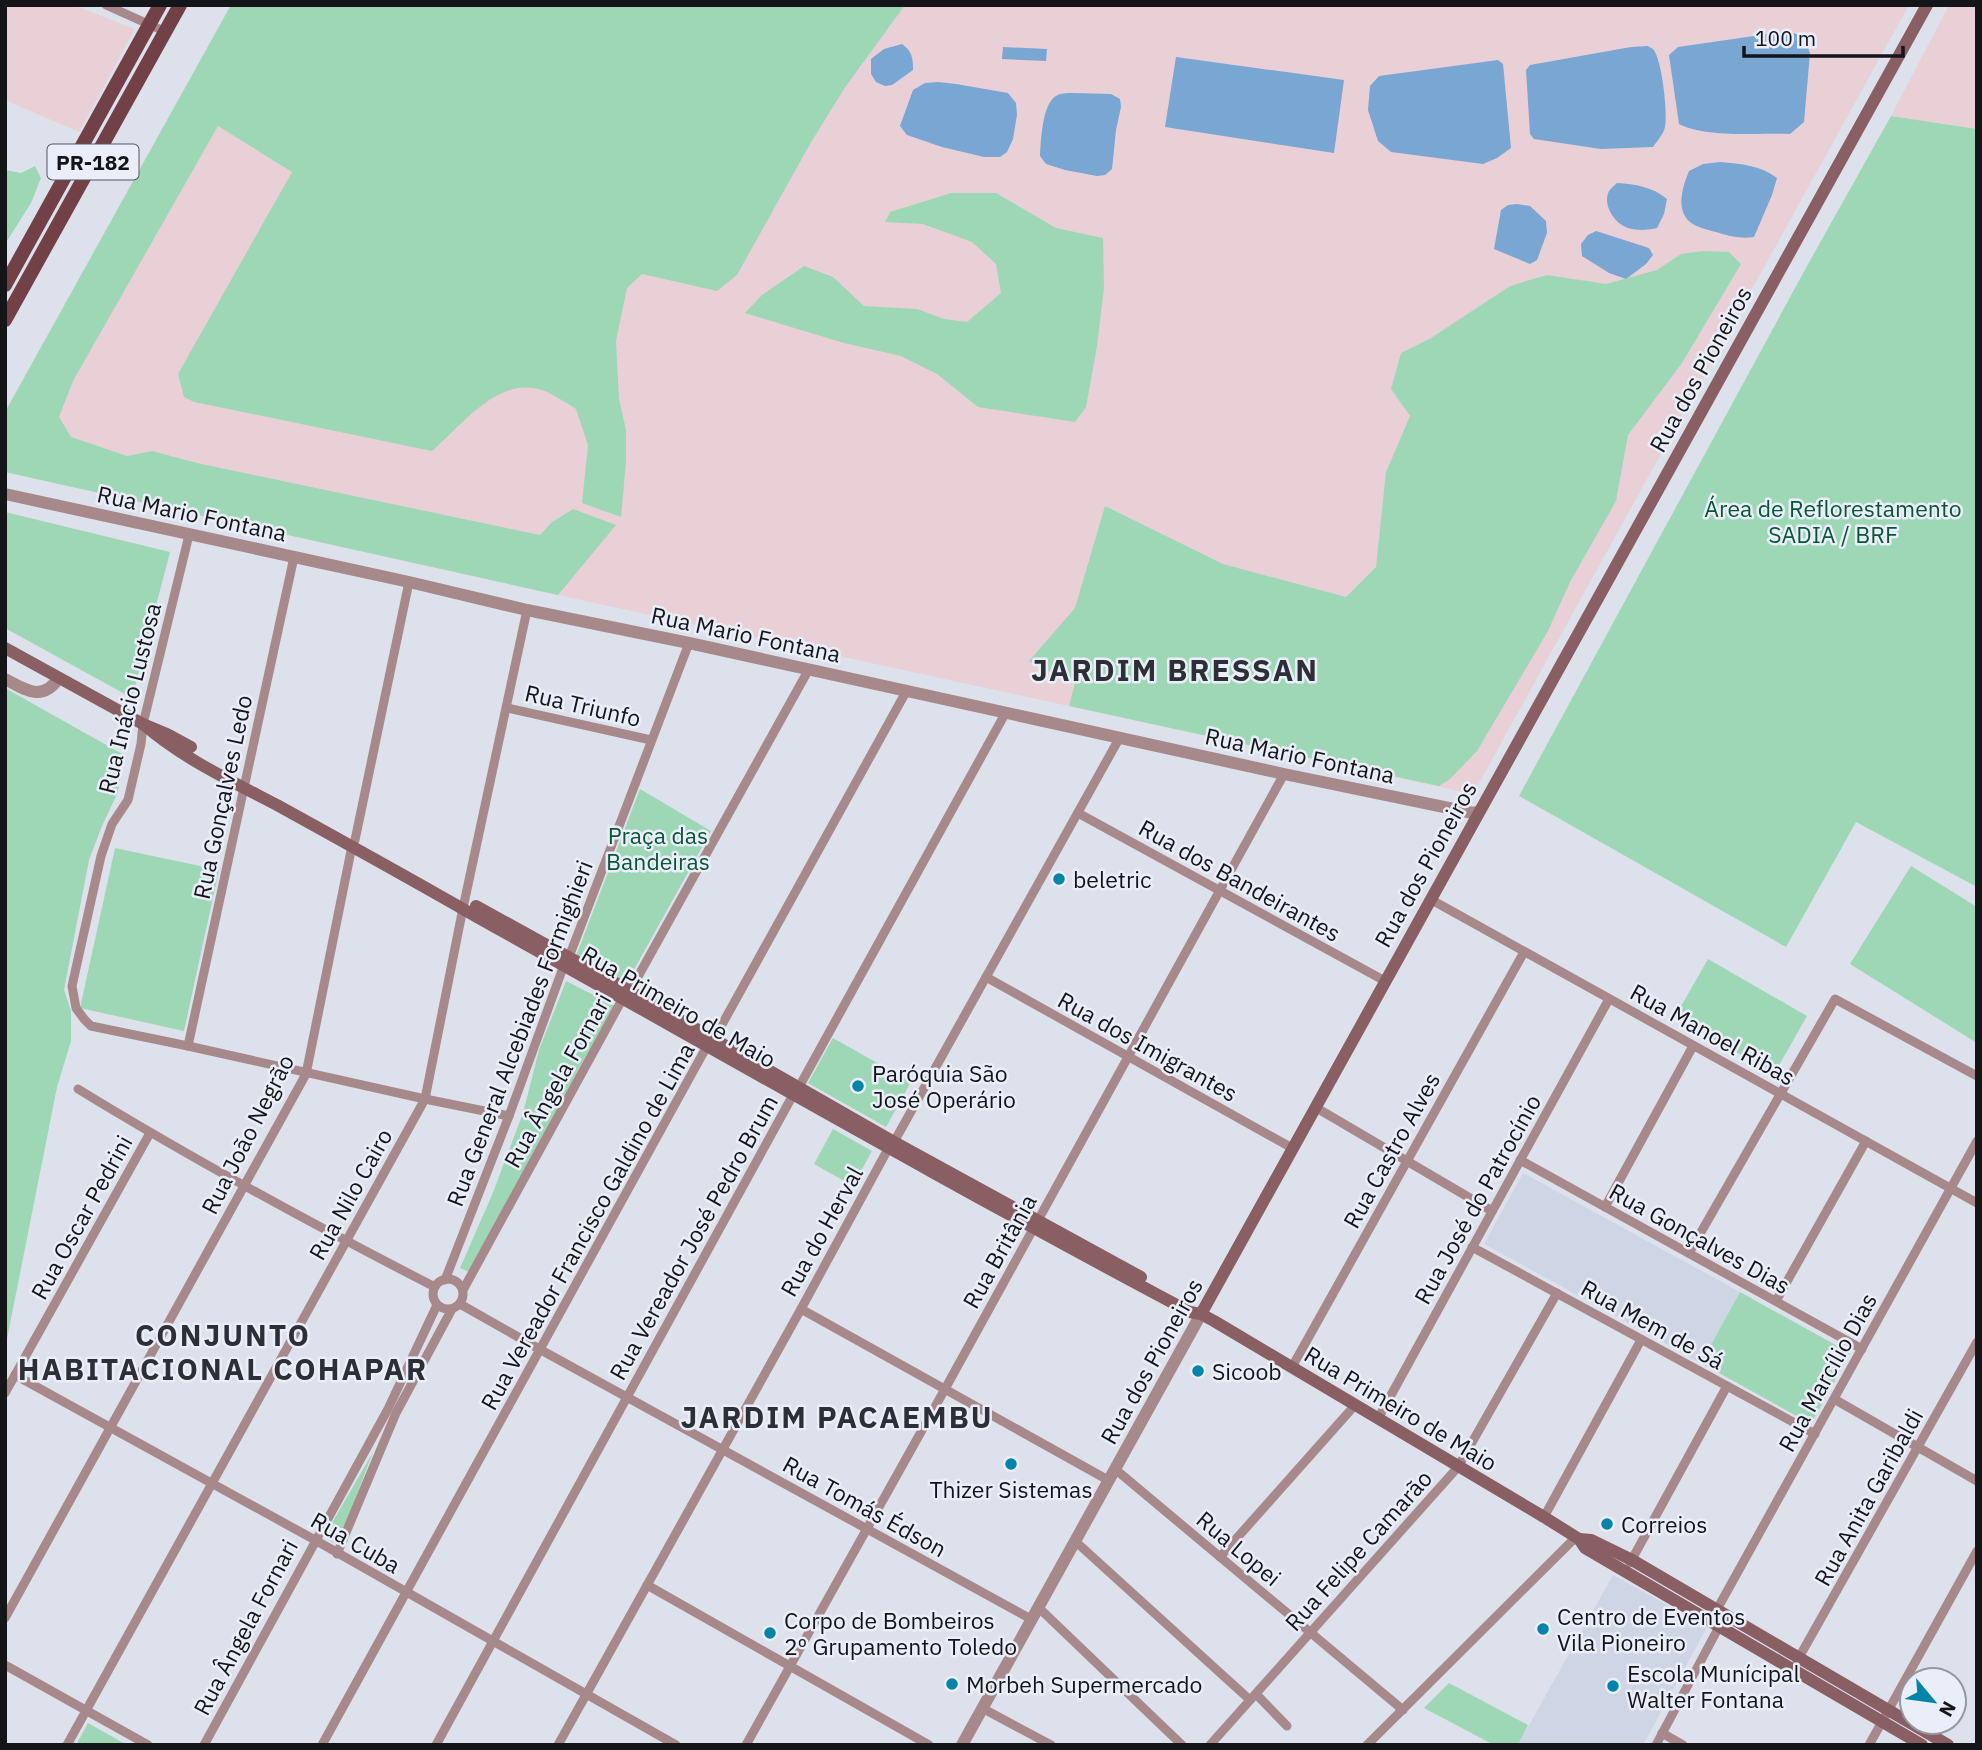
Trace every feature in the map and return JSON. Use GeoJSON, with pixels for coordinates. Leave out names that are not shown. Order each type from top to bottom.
{"type":"FeatureCollection","features":[{"type":"Feature","properties":{"kind":"main road","name":"PR-182"},"geometry":{"type":"LineString","coordinates":[[5,285],[160,5]]}},
{"type":"Feature","properties":{"kind":"main road","name":"PR-182"},"geometry":{"type":"LineString","coordinates":[[5,320],[180,5]]}},
{"type":"Feature","properties":{"kind":"main road","name":"Rua dos Pioneiros"},"geometry":{"type":"LineString","coordinates":[[1201,1314],[1927,5]]}},
{"type":"Feature","properties":{"kind":"main road","name":"Rua Primeiro de Maio"},"geometry":{"type":"LineString","coordinates":[[5,648],[142,724],[162,741],[464,904],[1190,1312],[1201,1314],[1544,1517],[1578,1538],[1585,1548],[1629,1566],[1718,1619],[1792,1670],[1948,1745]]}},
{"type":"Feature","properties":{"kind":"main road","name":"Rua Primeiro de Maio"},"geometry":{"type":"LineString","coordinates":[[1718,1619],[1799,1658],[1885,1715],[1922,1745]]}},
{"type":"Feature","properties":{"kind":"street"},"geometry":{"type":"LineString","coordinates":[[106,5],[166,32]]}},
{"type":"Feature","properties":{"kind":"street","name":"Rua Mario Fontana"},"geometry":{"type":"LineString","coordinates":[[5,494],[1284,774],[1478,812]]}},
{"type":"Feature","properties":{"kind":"street","name":"Rua Inácio Lustosa"},"geometry":{"type":"LineString","coordinates":[[188,1046],[91,1026],[76,1008],[72,986],[101,856],[112,824],[128,800],[141,744],[142,724],[189,534]]}},
{"type":"Feature","properties":{"kind":"street","name":"Rua Gonçalves Ledo"},"geometry":{"type":"LineString","coordinates":[[188,1046],[294,557]]}},
{"type":"Feature","properties":{"kind":"street","name":"Rua João Negrão"},"geometry":{"type":"LineString","coordinates":[[5,1618],[306,1074],[409,582]]}},
{"type":"Feature","properties":{"kind":"street","name":"Rua Nilo Cairo"},"geometry":{"type":"LineString","coordinates":[[67,1745],[425,1099],[527,610]]}},
{"type":"Feature","properties":{"kind":"street","name":"Rua General Alcebiades Formighieri"},"geometry":{"type":"LineString","coordinates":[[445,1280],[689,643]]}},
{"type":"Feature","properties":{"kind":"street","name":"Rua Ângela Fornari"},"geometry":{"type":"LineString","coordinates":[[463,1290],[808,669]]}},
{"type":"Feature","properties":{"kind":"street"},"geometry":{"type":"LineString","coordinates":[[5,678],[26,690],[38,692],[53,687],[59,678]]}},
{"type":"Feature","properties":{"kind":"street","name":"Rua Vereador Francisco Galdino de Lima"},"geometry":{"type":"LineString","coordinates":[[322,1745],[907,690]]}},
{"type":"Feature","properties":{"kind":"street","name":"Rua Triunfo"},"geometry":{"type":"LineString","coordinates":[[507,708],[651,740]]}},
{"type":"Feature","properties":{"kind":"street","name":"Rua Vereador José Pedro Brum"},"geometry":{"type":"LineString","coordinates":[[436,1745],[1006,712]]}},
{"type":"Feature","properties":{"kind":"street","name":"Rua do Herval"},"geometry":{"type":"LineString","coordinates":[[558,1745],[1120,737]]}},
{"type":"Feature","properties":{"kind":"street","name":"Rua Britânia"},"geometry":{"type":"LineString","coordinates":[[746,1745],[1284,774]]}},
{"type":"Feature","properties":{"kind":"street","name":"Rua dos Bandeirantes"},"geometry":{"type":"LineString","coordinates":[[1077,813],[1385,981]]}},
{"type":"Feature","properties":{"kind":"street","name":"Rua Manoel Ribas"},"geometry":{"type":"LineString","coordinates":[[1430,899],[1977,1203]]}},
{"type":"Feature","properties":{"kind":"street","name":"Rua Castro Alves"},"geometry":{"type":"LineString","coordinates":[[1292,1367],[1524,952]]}},
{"type":"Feature","properties":{"kind":"street","name":"Rua dos Imigrantes"},"geometry":{"type":"LineString","coordinates":[[986,976],[1292,1148]]}},
{"type":"Feature","properties":{"kind":"street","name":"Rua José do Patrocínio"},"geometry":{"type":"LineString","coordinates":[[1379,1417],[1609,999]]}},
{"type":"Feature","properties":{"kind":"street"},"geometry":{"type":"LineString","coordinates":[[1689,1253],[1835,999],[1977,1076]]}},
{"type":"Feature","properties":{"kind":"street"},"geometry":{"type":"LineString","coordinates":[[188,1046],[306,1074],[509,1116]]}},
{"type":"Feature","properties":{"kind":"street"},"geometry":{"type":"LineString","coordinates":[[1605,1207],[1693,1046]]}},
{"type":"Feature","properties":{"kind":"street"},"geometry":{"type":"LineString","coordinates":[[78,1090],[244,1185],[435,1287]]}},
{"type":"Feature","properties":{"kind":"street"},"geometry":{"type":"LineString","coordinates":[[1315,1107],[1492,1211]]}},
{"type":"Feature","properties":{"kind":"street","name":"Rua Oscar Pedrini"},"geometry":{"type":"LineString","coordinates":[[5,1393],[150,1133]]}},
{"type":"Feature","properties":{"kind":"street"},"geometry":{"type":"LineString","coordinates":[[1776,1301],[1866,1141]]}},
{"type":"Feature","properties":{"kind":"street","name":"Rua Marcílio Dias"},"geometry":{"type":"LineString","coordinates":[[1656,1745],[1718,1619],[1815,1434],[1977,1141]]}},
{"type":"Feature","properties":{"kind":"street","name":"Rua Gonçalves Dias"},"geometry":{"type":"LineString","coordinates":[[1520,1160],[1862,1349]]}},
{"type":"Feature","properties":{"kind":"street","name":"Rua Mem de Sá"},"geometry":{"type":"LineString","coordinates":[[1472,1247],[1815,1434]]}},
{"type":"Feature","properties":{"kind":"street"},"geometry":{"type":"LineString","coordinates":[[445,1280],[458,1282],[463,1290],[463,1299],[456,1307],[442,1308],[433,1296],[435,1287],[445,1280]]}},
{"type":"Feature","properties":{"kind":"street","name":"Rua Felipe Camarão"},"geometry":{"type":"LineString","coordinates":[[1210,1745],[1458,1467],[1557,1293]]}},
{"type":"Feature","properties":{"kind":"street","name":"Rua Ângela Fornari"},"geometry":{"type":"LineString","coordinates":[[337,1554],[392,1411],[438,1305]]}},
{"type":"Feature","properties":{"kind":"street","name":"Rua Ângela Fornari"},"geometry":{"type":"LineString","coordinates":[[204,1745],[315,1540],[456,1307]]}},
{"type":"Feature","properties":{"kind":"street","name":"Rua Tomás Édson"},"geometry":{"type":"LineString","coordinates":[[456,1307],[541,1350],[1031,1619]]}},
{"type":"Feature","properties":{"kind":"street","name":"Rua Lopei"},"geometry":{"type":"LineString","coordinates":[[801,1309],[945,1390],[1112,1475],[1220,1557],[1403,1710]]}},
{"type":"Feature","properties":{"kind":"street","name":"Rua dos Pioneiros"},"geometry":{"type":"LineString","coordinates":[[962,1745],[1201,1314]]}},
{"type":"Feature","properties":{"kind":"street"},"geometry":{"type":"LineString","coordinates":[[1544,1517],[1642,1340]]}},
{"type":"Feature","properties":{"kind":"street","name":"Rua Anita Garibaldi"},"geometry":{"type":"LineString","coordinates":[[1792,1670],[1977,1342]]}},
{"type":"Feature","properties":{"kind":"street","name":"Rua Cuba"},"geometry":{"type":"LineString","coordinates":[[16,1375],[315,1540],[676,1745]]}},
{"type":"Feature","properties":{"kind":"street"},"geometry":{"type":"LineString","coordinates":[[1629,1566],[1727,1386]]}},
{"type":"Feature","properties":{"kind":"street"},"geometry":{"type":"LineString","coordinates":[[1834,1399],[1977,1481]]}},
{"type":"Feature","properties":{"kind":"street"},"geometry":{"type":"LineString","coordinates":[[1220,1557],[1356,1404]]}},
{"type":"Feature","properties":{"kind":"street"},"geometry":{"type":"LineString","coordinates":[[1367,1745],[1578,1538]]}},
{"type":"Feature","properties":{"kind":"street"},"geometry":{"type":"LineString","coordinates":[[1075,1541],[1287,1726]]}},
{"type":"Feature","properties":{"kind":"street"},"geometry":{"type":"LineString","coordinates":[[1869,1745],[1977,1551]]}},
{"type":"Feature","properties":{"kind":"street"},"geometry":{"type":"LineString","coordinates":[[647,1585],[929,1745]]}},
{"type":"Feature","properties":{"kind":"street"},"geometry":{"type":"LineString","coordinates":[[1038,1607],[1182,1745]]}},
{"type":"Feature","properties":{"kind":"street"},"geometry":{"type":"LineString","coordinates":[[5,1665],[148,1745]]}},
{"type":"Feature","properties":{"kind":"street"},"geometry":{"type":"LineString","coordinates":[[982,1709],[1051,1745]]}},
{"type":"Feature","properties":{"kind":"street"},"geometry":{"type":"LineString","coordinates":[[1662,1733],[1683,1745]]}},
{"type":"Feature","properties":{"kind":"shaded area"},"geometry":{"type":"Polygon","coordinates":[[[5,5],[73,5],[135,29],[79,132],[5,100],[5,5]]]}},
{"type":"Feature","properties":{"kind":"shaded area"},"geometry":{"type":"Polygon","coordinates":[[[231,5],[1909,5],[1473,794],[5,472],[5,412],[231,5]]]}},
{"type":"Feature","properties":{"kind":"shaded area"},"geometry":{"type":"Polygon","coordinates":[[[1949,5],[1977,5],[1977,129],[1891,116],[1949,5]]]}},
{"type":"Feature","properties":{"kind":"shaded area"},"geometry":{"type":"Polygon","coordinates":[[[1523,1173],[1740,1292],[1701,1363],[1484,1244],[1523,1173]]]}},
{"type":"Feature","properties":{"kind":"shaded area","name":"Escola Munícipal Walter Fontana"},"geometry":{"type":"Polygon","coordinates":[[[1613,1575],[1707,1627],[1643,1745],[1518,1745],[1613,1575]]]}},
{"type":"Feature","properties":{"kind":"green space"},"geometry":{"type":"Polygon","coordinates":[[[231,5],[905,5],[846,86],[810,144],[737,275],[717,291],[642,274],[627,288],[616,341],[619,399],[626,430],[621,517],[582,503],[588,445],[576,409],[547,392],[530,388],[514,389],[498,395],[484,404],[432,451],[194,402],[184,397],[178,374],[292,172],[218,126],[73,381],[59,417],[71,437],[127,456],[152,451],[197,463],[540,535],[552,522],[573,509],[616,525],[558,595],[5,472],[5,412],[231,5]]]}},
{"type":"Feature","properties":{"kind":"green space","name":"Área de Reflorestamento SADIA / BRF"},"geometry":{"type":"Polygon","coordinates":[[[1891,116],[1977,129],[1977,887],[1856,822],[1786,947],[1519,796],[1891,116]]]}},
{"type":"Feature","properties":{"kind":"green space"},"geometry":{"type":"Polygon","coordinates":[[[35,166],[41,178],[31,203],[5,244],[5,170],[21,173],[35,166]]]}},
{"type":"Feature","properties":{"kind":"green space"},"geometry":{"type":"Polygon","coordinates":[[[951,193],[996,193],[1056,228],[1103,238],[1104,288],[1097,346],[1086,407],[1075,422],[978,407],[937,374],[901,356],[844,343],[745,313],[762,295],[804,266],[833,277],[864,306],[917,309],[944,319],[967,322],[1001,293],[996,264],[972,242],[923,224],[885,222],[890,212],[951,193]]]}},
{"type":"Feature","properties":{"kind":"green space"},"geometry":{"type":"Polygon","coordinates":[[[1729,252],[1741,264],[1682,363],[1628,435],[1616,501],[1570,582],[1548,631],[1477,751],[1450,779],[1439,786],[1069,706],[1075,683],[1029,661],[1075,608],[1105,506],[1223,564],[1346,597],[1376,567],[1386,472],[1410,416],[1391,389],[1401,353],[1431,338],[1510,286],[1547,275],[1606,284],[1657,270],[1681,254],[1729,252]]]}},
{"type":"Feature","properties":{"kind":"green space"},"geometry":{"type":"Polygon","coordinates":[[[5,512],[170,552],[132,698],[5,628],[5,512]]]}},
{"type":"Feature","properties":{"kind":"green space"},"geometry":{"type":"Polygon","coordinates":[[[5,688],[124,755],[118,792],[89,860],[64,990],[71,1011],[71,1041],[57,1087],[5,1349],[5,688]]]}},
{"type":"Feature","properties":{"kind":"green space","name":"Praça das Bandeiras"},"geometry":{"type":"Polygon","coordinates":[[[640,789],[711,831],[626,984],[576,956],[640,789]]]}},
{"type":"Feature","properties":{"kind":"green space"},"geometry":{"type":"Polygon","coordinates":[[[115,848],[219,870],[184,1031],[80,1008],[115,848]]]}},
{"type":"Feature","properties":{"kind":"green space"},"geometry":{"type":"Polygon","coordinates":[[[1911,866],[1977,907],[1977,1043],[1850,964],[1911,866]]]}},
{"type":"Feature","properties":{"kind":"green space"},"geometry":{"type":"Polygon","coordinates":[[[1708,959],[1807,1016],[1774,1074],[1675,1017],[1708,959]]]}},
{"type":"Feature","properties":{"kind":"green space"},"geometry":{"type":"Polygon","coordinates":[[[566,981],[615,1006],[578,1070],[551,1128],[471,1273],[460,1268],[492,1195],[523,1113],[539,1050],[566,981]]]}},
{"type":"Feature","properties":{"kind":"green space"},"geometry":{"type":"Polygon","coordinates":[[[833,1038],[911,1082],[886,1127],[808,1083],[833,1038]]]}},
{"type":"Feature","properties":{"kind":"green space"},"geometry":{"type":"Polygon","coordinates":[[[833,1129],[872,1151],[853,1186],[814,1164],[833,1129]]]}},
{"type":"Feature","properties":{"kind":"green space"},"geometry":{"type":"Polygon","coordinates":[[[1740,1292],[1850,1353],[1811,1424],[1701,1363],[1740,1292]]]}},
{"type":"Feature","properties":{"kind":"green space"},"geometry":{"type":"Polygon","coordinates":[[[373,1452],[338,1545],[324,1537],[373,1452]]]}},
{"type":"Feature","properties":{"kind":"green space"},"geometry":{"type":"Polygon","coordinates":[[[1449,1683],[1528,1725],[1518,1745],[1494,1745],[1424,1708],[1449,1683]]]}},
{"type":"Feature","properties":{"kind":"green space"},"geometry":{"type":"Polygon","coordinates":[[[88,1723],[127,1745],[76,1745],[88,1723]]]}},
{"type":"Feature","properties":{"kind":"water"},"geometry":{"type":"Polygon","coordinates":[[[1788,31],[1804,37],[1810,53],[1804,122],[1790,134],[1718,133],[1679,124],[1669,55],[1678,47],[1788,31]]]}},
{"type":"Feature","properties":{"kind":"water"},"geometry":{"type":"Polygon","coordinates":[[[902,44],[911,55],[913,70],[892,85],[885,86],[876,82],[871,74],[871,59],[884,49],[902,44]]]}},
{"type":"Feature","properties":{"kind":"water"},"geometry":{"type":"Polygon","coordinates":[[[1648,46],[1653,49],[1659,63],[1666,111],[1664,130],[1653,147],[1601,149],[1534,139],[1530,134],[1526,70],[1530,65],[1648,46]]]}},
{"type":"Feature","properties":{"kind":"water"},"geometry":{"type":"Polygon","coordinates":[[[1003,47],[1047,49],[1046,61],[1002,59],[1003,47]]]}},
{"type":"Feature","properties":{"kind":"water"},"geometry":{"type":"Polygon","coordinates":[[[1176,57],[1344,80],[1334,153],[1165,127],[1176,57]]]}},
{"type":"Feature","properties":{"kind":"water"},"geometry":{"type":"Polygon","coordinates":[[[1498,60],[1503,64],[1511,148],[1497,158],[1483,164],[1391,152],[1378,141],[1368,110],[1370,86],[1379,76],[1498,60]]]}},
{"type":"Feature","properties":{"kind":"water"},"geometry":{"type":"Polygon","coordinates":[[[938,82],[1008,93],[1016,103],[1017,115],[1013,139],[1007,152],[1000,157],[984,157],[907,135],[900,126],[913,90],[925,83],[938,82]]]}},
{"type":"Feature","properties":{"kind":"water"},"geometry":{"type":"Polygon","coordinates":[[[1064,93],[1111,94],[1120,99],[1121,107],[1112,169],[1105,175],[1097,176],[1046,164],[1040,156],[1043,123],[1051,100],[1064,93]]]}},
{"type":"Feature","properties":{"kind":"water"},"geometry":{"type":"Polygon","coordinates":[[[1720,162],[1757,168],[1777,178],[1754,237],[1735,237],[1706,229],[1693,224],[1685,217],[1682,197],[1689,171],[1703,164],[1720,162]]]}},
{"type":"Feature","properties":{"kind":"water"},"geometry":{"type":"Polygon","coordinates":[[[1617,183],[1644,187],[1667,199],[1657,228],[1632,229],[1623,226],[1614,218],[1607,196],[1617,183]]]}},
{"type":"Feature","properties":{"kind":"water"},"geometry":{"type":"Polygon","coordinates":[[[1508,205],[1530,206],[1546,221],[1547,233],[1537,260],[1530,264],[1494,249],[1501,210],[1508,205]]]}},
{"type":"Feature","properties":{"kind":"water"},"geometry":{"type":"Polygon","coordinates":[[[1596,231],[1649,248],[1653,255],[1626,279],[1609,273],[1582,256],[1581,244],[1588,235],[1596,231]]]}},
{"type":"Feature","properties":{"kind":"place","name":"beletric"},"geometry":{"type":"Point","coordinates":[1059,879]}},
{"type":"Feature","properties":{"kind":"place","name":"Paróquia São José Operário"},"geometry":{"type":"Point","coordinates":[858,1086]}},
{"type":"Feature","properties":{"kind":"place","name":"Sicoob"},"geometry":{"type":"Point","coordinates":[1198,1371]}},
{"type":"Feature","properties":{"kind":"place","name":"Thizer Sistemas"},"geometry":{"type":"Point","coordinates":[1011,1464]}},
{"type":"Feature","properties":{"kind":"place","name":"Correios"},"geometry":{"type":"Point","coordinates":[1607,1524]}},
{"type":"Feature","properties":{"kind":"place","name":"Centro de Eventos Vila Pioneiro"},"geometry":{"type":"Point","coordinates":[1543,1629]}},
{"type":"Feature","properties":{"kind":"place","name":"Corpo de Bombeiros 2º Grupamento Toledo"},"geometry":{"type":"Point","coordinates":[770,1633]}},
{"type":"Feature","properties":{"kind":"place","name":"Morbeh Supermercado"},"geometry":{"type":"Point","coordinates":[952,1684]}},
{"type":"Feature","properties":{"kind":"place","name":"Escola Munícipal Walter Fontana"},"geometry":{"type":"Point","coordinates":[1613,1686]}},
{"type":"Feature","properties":{"kind":"district","name":"JARDIM BRESSAN"},"geometry":{"type":"Point","coordinates":[1175,669]}},
{"type":"Feature","properties":{"kind":"district","name":"CONJUNTO HABITACIONAL COHAPAR"},"geometry":{"type":"Point","coordinates":[223,1351]}},
{"type":"Feature","properties":{"kind":"district","name":"JARDIM PACAEMBU"},"geometry":{"type":"Point","coordinates":[837,1416]}}]}
